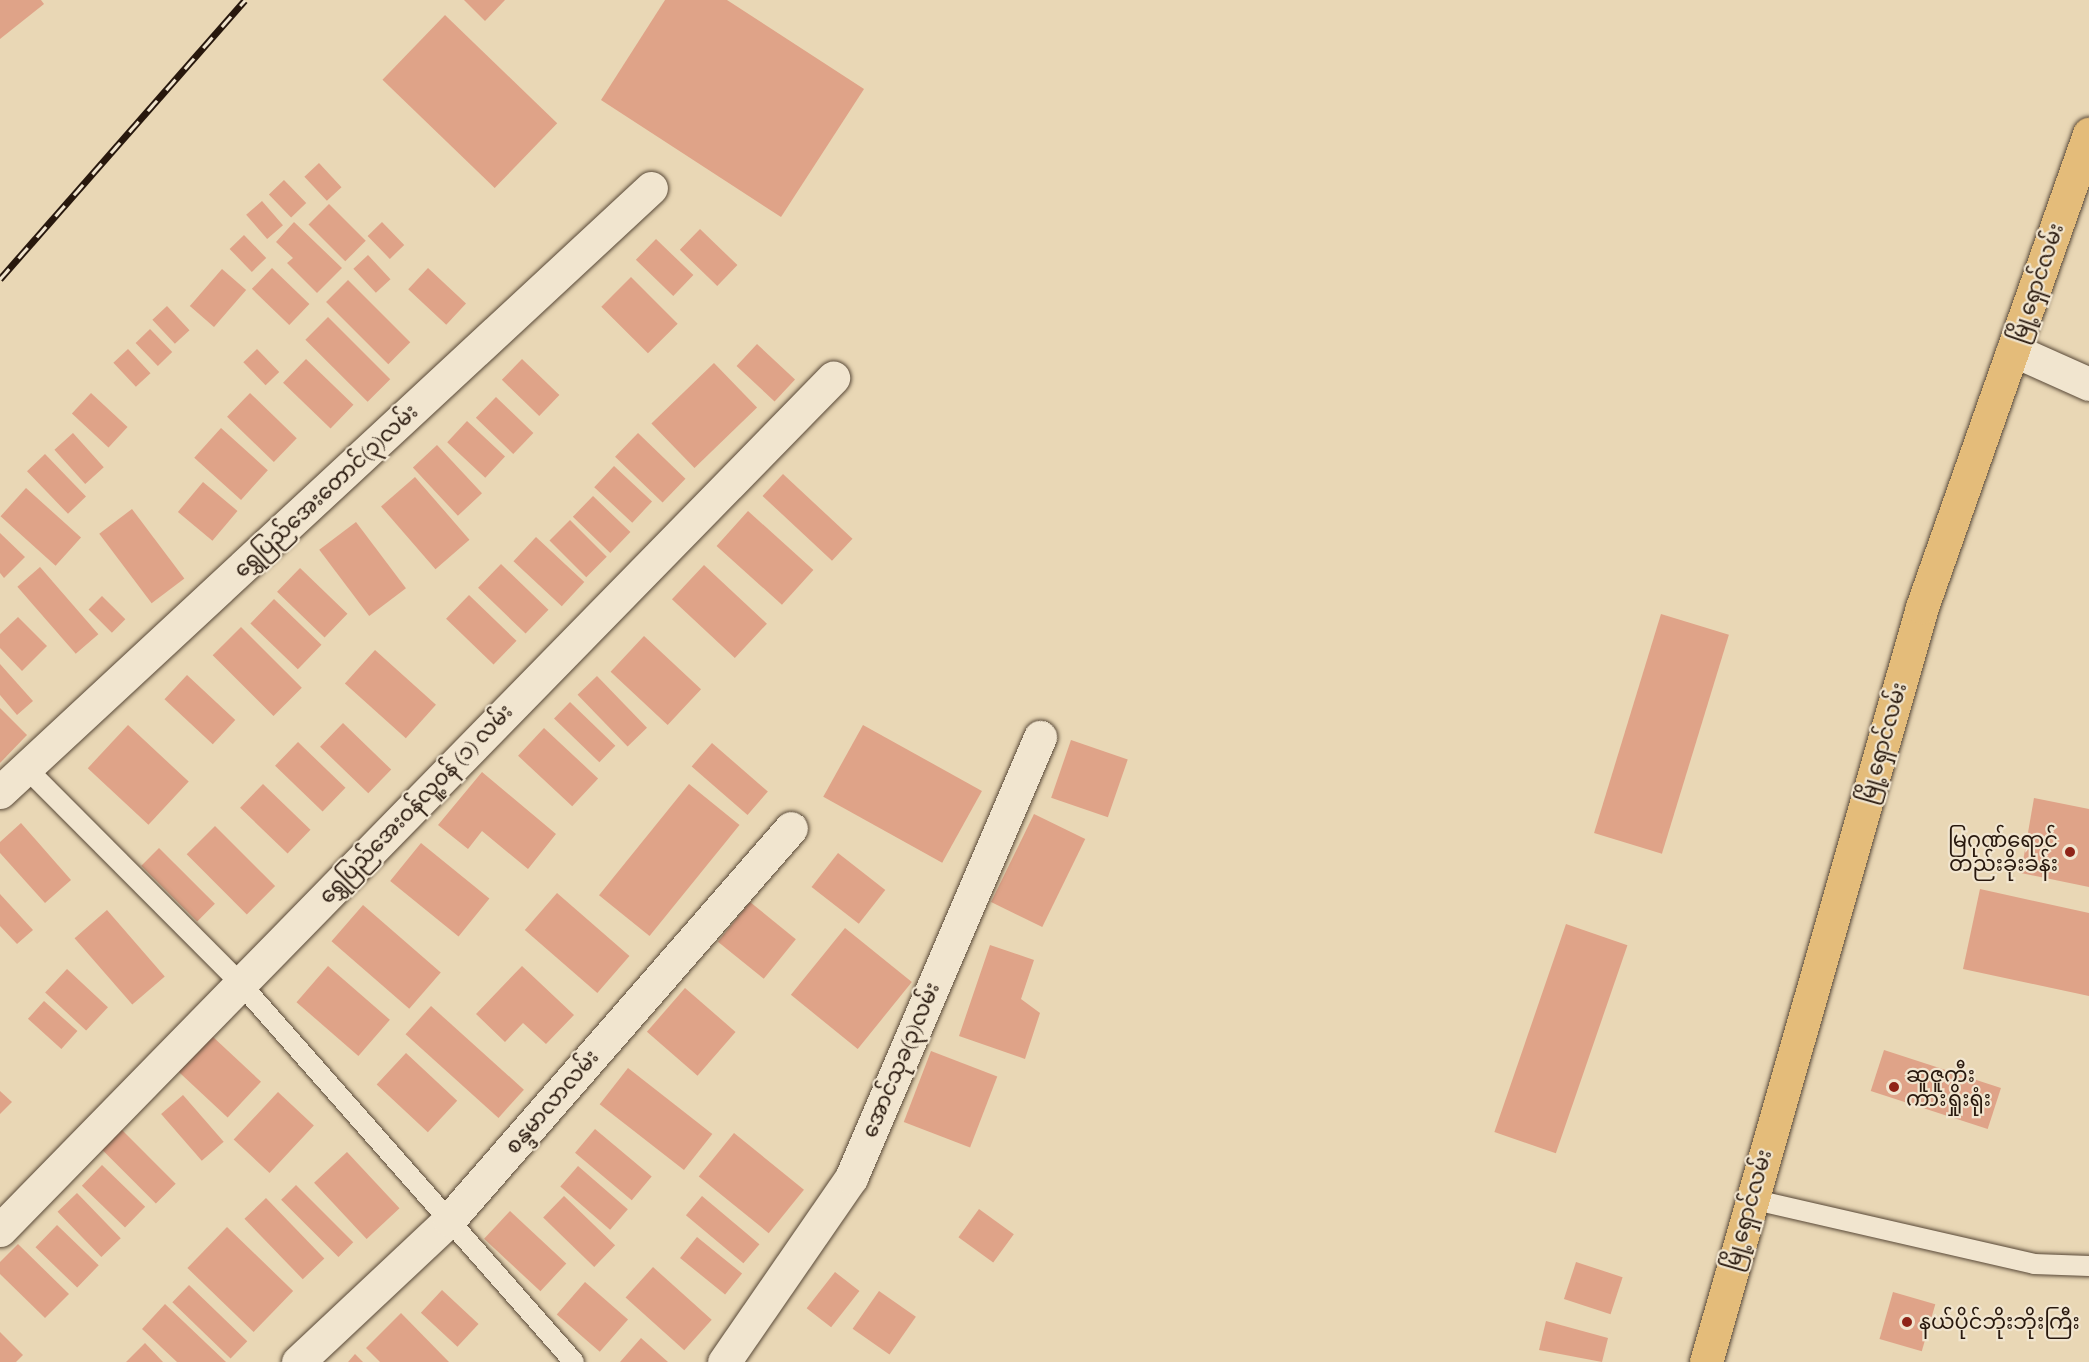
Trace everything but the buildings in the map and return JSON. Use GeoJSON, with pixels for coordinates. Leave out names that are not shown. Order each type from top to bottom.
{"type":"FeatureCollection","features":[{"type":"Feature","properties":{"kind":"highway","name":"မြို့ရှောင်လမ်း"},"geometry":{"type":"LineString","coordinates":[[1706,1362],[1922,608],[2089,134]]}},
{"type":"Feature","properties":{"kind":"street","name":"ရွှေပြည်အေးတောင်(၃)လမ်း"},"geometry":{"type":"LineString","coordinates":[[0,792],[651,188]]}},
{"type":"Feature","properties":{"kind":"street"},"geometry":{"type":"LineString","coordinates":[[2013,350],[2089,384]]}},
{"type":"Feature","properties":{"kind":"street","name":"ရွှေပြည်အေးဝန်လူ့ဝန် (၁) လမ်း"},"geometry":{"type":"LineString","coordinates":[[0,1230],[833,378]]}},
{"type":"Feature","properties":{"kind":"street","name":"အောင်သုခ(၃)လမ်း"},"geometry":{"type":"LineString","coordinates":[[724,1362],[851,1178],[1040,737]]}},
{"type":"Feature","properties":{"kind":"street","name":"စန္ဒမာလာလမ်း"},"geometry":{"type":"LineString","coordinates":[[298,1362],[449,1220],[791,828]]}},
{"type":"Feature","properties":{"kind":"lane"},"geometry":{"type":"LineString","coordinates":[[27,769],[240,983],[574,1362]]}},
{"type":"Feature","properties":{"kind":"lane"},"geometry":{"type":"LineString","coordinates":[[1751,1199],[2034,1264],[2089,1266]]}},
{"type":"Feature","properties":{"kind":"railway"},"geometry":{"type":"LineString","coordinates":[[0,279],[245,0]]}},
{"type":"Feature","properties":{"kind":"place","name":"မြဂုဏ်ရောင် တည်းခိုးခန်း"},"geometry":{"type":"Point","coordinates":[2070,852]}},
{"type":"Feature","properties":{"kind":"place","name":"ဆူဇူကီး ကားရှိုးရုံး"},"geometry":{"type":"Point","coordinates":[1894,1087]}},
{"type":"Feature","properties":{"kind":"place","name":"နယ်ပိုင်ဘိုးဘိုးကြီး"},"geometry":{"type":"Point","coordinates":[1907,1322]}}]}
